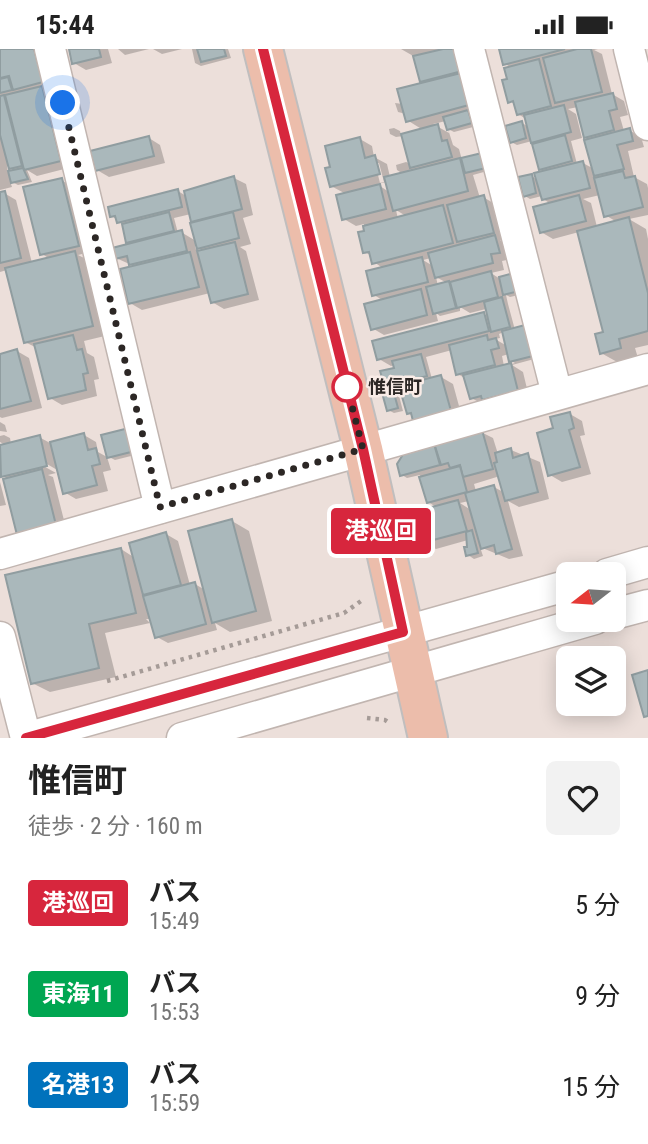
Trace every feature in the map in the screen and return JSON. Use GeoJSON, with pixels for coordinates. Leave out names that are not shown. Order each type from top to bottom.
{"type":"FeatureCollection","features":[{"type":"Feature","properties":{"kind":"main road"},"geometry":{"type":"LineString","coordinates":[[263,49],[363,449],[403,632],[411,671],[412,733]]}},
{"type":"Feature","properties":{"kind":"street"},"geometry":{"type":"LineString","coordinates":[[50,49],[160,507]]}},
{"type":"Feature","properties":{"kind":"street"},"geometry":{"type":"LineString","coordinates":[[469,49],[557,394]]}},
{"type":"Feature","properties":{"kind":"street"},"geometry":{"type":"LineString","coordinates":[[629,49],[648,125]]}},
{"type":"Feature","properties":{"kind":"street"},"geometry":{"type":"LineString","coordinates":[[0,554],[648,369]]}},
{"type":"Feature","properties":{"kind":"street"},"geometry":{"type":"LineString","coordinates":[[626,568],[648,562]]}},
{"type":"Feature","properties":{"kind":"street"},"geometry":{"type":"LineString","coordinates":[[0,636],[26,738],[556,589]]}},
{"type":"Feature","properties":{"kind":"street"},"geometry":{"type":"LineString","coordinates":[[626,611],[648,605]]}},
{"type":"Feature","properties":{"kind":"street"},"geometry":{"type":"LineString","coordinates":[[182,738],[556,630]]}},
{"type":"Feature","properties":{"kind":"path"},"geometry":{"type":"LineString","coordinates":[[357,720],[370,717],[385,720],[412,733]]}},
{"type":"Feature","properties":{"kind":"building"},"geometry":{"type":"Polygon","coordinates":[[[0,49],[34,49],[43,82],[13,90],[9,76],[0,78],[0,49]]]}},
{"type":"Feature","properties":{"kind":"building"},"geometry":{"type":"Polygon","coordinates":[[[69,49],[99,49],[101,57],[72,64],[69,49]]]}},
{"type":"Feature","properties":{"kind":"building"},"geometry":{"type":"Polygon","coordinates":[[[197,49],[224,49],[226,56],[201,62],[197,49]]]}},
{"type":"Feature","properties":{"kind":"building"},"geometry":{"type":"Polygon","coordinates":[[[443,49],[460,49],[466,70],[420,82],[413,56],[443,49]]]}},
{"type":"Feature","properties":{"kind":"building"},"geometry":{"type":"Polygon","coordinates":[[[499,49],[565,49],[503,65],[499,49]]]}},
{"type":"Feature","properties":{"kind":"building"},"geometry":{"type":"Polygon","coordinates":[[[577,49],[591,49],[602,92],[555,103],[543,58],[577,49]]]}},
{"type":"Feature","properties":{"kind":"building"},"geometry":{"type":"Polygon","coordinates":[[[539,59],[551,106],[517,115],[513,101],[508,103],[502,80],[507,79],[504,68],[539,59]]]}},
{"type":"Feature","properties":{"kind":"building"},"geometry":{"type":"Polygon","coordinates":[[[461,73],[469,105],[406,122],[397,89],[461,73]]]}},
{"type":"Feature","properties":{"kind":"building"},"geometry":{"type":"Polygon","coordinates":[[[8,77],[12,90],[0,93],[0,79],[8,77]]]}},
{"type":"Feature","properties":{"kind":"building"},"geometry":{"type":"Polygon","coordinates":[[[42,86],[61,161],[24,170],[5,95],[42,86]]]}},
{"type":"Feature","properties":{"kind":"building"},"geometry":{"type":"Polygon","coordinates":[[[613,93],[617,109],[609,111],[614,130],[584,138],[575,102],[613,93]]]}},
{"type":"Feature","properties":{"kind":"building"},"geometry":{"type":"Polygon","coordinates":[[[4,95],[22,166],[9,169],[0,135],[0,96],[4,95]]]}},
{"type":"Feature","properties":{"kind":"building"},"geometry":{"type":"Polygon","coordinates":[[[564,105],[571,132],[531,143],[524,115],[564,105]]]}},
{"type":"Feature","properties":{"kind":"building"},"geometry":{"type":"Polygon","coordinates":[[[468,110],[472,123],[447,130],[443,117],[468,110]]]}},
{"type":"Feature","properties":{"kind":"building"},"geometry":{"type":"Polygon","coordinates":[[[522,121],[526,138],[510,143],[505,126],[522,121]]]}},
{"type":"Feature","properties":{"kind":"building"},"geometry":{"type":"Polygon","coordinates":[[[438,124],[442,141],[447,140],[452,157],[410,168],[401,134],[438,124]]]}},
{"type":"Feature","properties":{"kind":"building"},"geometry":{"type":"Polygon","coordinates":[[[630,128],[633,141],[617,145],[624,169],[594,176],[584,140],[630,128]]]}},
{"type":"Feature","properties":{"kind":"building"},"geometry":{"type":"Polygon","coordinates":[[[565,135],[572,161],[539,170],[532,144],[565,135]]]}},
{"type":"Feature","properties":{"kind":"building"},"geometry":{"type":"Polygon","coordinates":[[[149,136],[154,156],[95,171],[90,151],[149,136]]]}},
{"type":"Feature","properties":{"kind":"building"},"geometry":{"type":"Polygon","coordinates":[[[360,137],[365,158],[375,155],[380,174],[330,187],[325,168],[330,167],[325,146],[360,137]]]}},
{"type":"Feature","properties":{"kind":"building"},"geometry":{"type":"Polygon","coordinates":[[[482,153],[486,168],[465,173],[461,158],[482,153]]]}},
{"type":"Feature","properties":{"kind":"building"},"geometry":{"type":"Polygon","coordinates":[[[460,158],[468,191],[393,211],[384,177],[460,158]]]}},
{"type":"Feature","properties":{"kind":"building"},"geometry":{"type":"Polygon","coordinates":[[[583,161],[590,188],[542,200],[534,173],[583,161]]]}},
{"type":"Feature","properties":{"kind":"building"},"geometry":{"type":"Polygon","coordinates":[[[23,168],[28,179],[11,183],[8,171],[23,168]]]}},
{"type":"Feature","properties":{"kind":"building"},"geometry":{"type":"Polygon","coordinates":[[[623,171],[625,178],[635,176],[643,207],[604,217],[594,178],[623,171]]]}},
{"type":"Feature","properties":{"kind":"building"},"geometry":{"type":"Polygon","coordinates":[[[532,174],[536,193],[523,197],[518,177],[532,174]]]}},
{"type":"Feature","properties":{"kind":"building"},"geometry":{"type":"Polygon","coordinates":[[[234,176],[242,209],[191,222],[184,191],[234,176]]]}},
{"type":"Feature","properties":{"kind":"building"},"geometry":{"type":"Polygon","coordinates":[[[62,178],[79,246],[40,255],[23,187],[62,178]]]}},
{"type":"Feature","properties":{"kind":"building"},"geometry":{"type":"Polygon","coordinates":[[[380,184],[386,209],[342,220],[336,195],[380,184]]]}},
{"type":"Feature","properties":{"kind":"building"},"geometry":{"type":"Polygon","coordinates":[[[178,189],[182,207],[117,223],[115,216],[110,217],[108,207],[178,189]]]}},
{"type":"Feature","properties":{"kind":"building"},"geometry":{"type":"Polygon","coordinates":[[[5,191],[21,258],[0,263],[0,192],[5,191]]]}},
{"type":"Feature","properties":{"kind":"building"},"geometry":{"type":"Polygon","coordinates":[[[484,195],[494,233],[457,242],[447,205],[484,195]]]}},
{"type":"Feature","properties":{"kind":"building"},"geometry":{"type":"Polygon","coordinates":[[[579,195],[586,221],[540,233],[533,207],[579,195]]]}},
{"type":"Feature","properties":{"kind":"building"},"geometry":{"type":"Polygon","coordinates":[[[443,205],[453,243],[372,264],[369,252],[363,253],[358,232],[364,231],[363,226],[443,205]]]}},
{"type":"Feature","properties":{"kind":"building"},"geometry":{"type":"Polygon","coordinates":[[[169,212],[174,231],[126,243],[122,224],[169,212]]]}},
{"type":"Feature","properties":{"kind":"building"},"geometry":{"type":"Polygon","coordinates":[[[233,212],[239,238],[197,249],[190,223],[233,212]]]}},
{"type":"Feature","properties":{"kind":"building"},"geometry":{"type":"Polygon","coordinates":[[[629,217],[648,293],[648,331],[619,339],[621,348],[600,354],[595,334],[603,332],[577,231],[629,217]]]}},
{"type":"Feature","properties":{"kind":"building"},"geometry":{"type":"Polygon","coordinates":[[[182,230],[187,251],[129,265],[127,256],[115,259],[112,248],[182,230]]]}},
{"type":"Feature","properties":{"kind":"building"},"geometry":{"type":"Polygon","coordinates":[[[495,235],[500,253],[491,254],[493,263],[435,278],[428,253],[495,235]]]}},
{"type":"Feature","properties":{"kind":"building"},"geometry":{"type":"Polygon","coordinates":[[[235,242],[248,294],[211,303],[197,251],[235,242]]]}},
{"type":"Feature","properties":{"kind":"building"},"geometry":{"type":"Polygon","coordinates":[[[75,251],[93,326],[24,343],[5,268],[75,251]]]}},
{"type":"Feature","properties":{"kind":"building"},"geometry":{"type":"Polygon","coordinates":[[[190,252],[199,287],[128,304],[120,269],[190,252]]]}},
{"type":"Feature","properties":{"kind":"building"},"geometry":{"type":"Polygon","coordinates":[[[422,257],[428,282],[372,296],[366,271],[422,257]]]}},
{"type":"Feature","properties":{"kind":"building"},"geometry":{"type":"Polygon","coordinates":[[[491,271],[498,297],[457,308],[450,282],[491,271]]]}},
{"type":"Feature","properties":{"kind":"building"},"geometry":{"type":"Polygon","coordinates":[[[514,273],[519,291],[503,295],[499,277],[514,273]]]}},
{"type":"Feature","properties":{"kind":"building"},"geometry":{"type":"Polygon","coordinates":[[[449,281],[456,308],[433,314],[426,287],[449,281]]]}},
{"type":"Feature","properties":{"kind":"building"},"geometry":{"type":"Polygon","coordinates":[[[421,289],[427,315],[371,330],[364,304],[421,289]]]}},
{"type":"Feature","properties":{"kind":"building"},"geometry":{"type":"Polygon","coordinates":[[[502,297],[510,327],[491,332],[484,302],[502,297]]]}},
{"type":"Feature","properties":{"kind":"building"},"geometry":{"type":"Polygon","coordinates":[[[484,312],[489,331],[377,360],[372,341],[484,312]]]}},
{"type":"Feature","properties":{"kind":"building"},"geometry":{"type":"Polygon","coordinates":[[[525,325],[533,356],[509,362],[502,331],[525,325]]]}},
{"type":"Feature","properties":{"kind":"building"},"geometry":{"type":"Polygon","coordinates":[[[73,335],[77,350],[82,349],[88,373],[83,374],[86,390],[48,399],[34,344],[73,335]]]}},
{"type":"Feature","properties":{"kind":"building"},"geometry":{"type":"Polygon","coordinates":[[[487,335],[488,340],[496,338],[499,348],[491,350],[495,365],[456,375],[449,345],[487,335]]]}},
{"type":"Feature","properties":{"kind":"building"},"geometry":{"type":"Polygon","coordinates":[[[17,349],[31,401],[0,409],[0,354],[17,349]]]}},
{"type":"Feature","properties":{"kind":"building"},"geometry":{"type":"Polygon","coordinates":[[[421,354],[427,376],[385,387],[380,371],[394,368],[392,361],[421,354]]]}},
{"type":"Feature","properties":{"kind":"building"},"geometry":{"type":"Polygon","coordinates":[[[511,363],[518,391],[482,400],[481,396],[470,399],[463,375],[511,363]]]}},
{"type":"Feature","properties":{"kind":"building"},"geometry":{"type":"Polygon","coordinates":[[[441,375],[451,411],[413,421],[411,413],[407,414],[399,386],[441,375]]]}},
{"type":"Feature","properties":{"kind":"building"},"geometry":{"type":"Polygon","coordinates":[[[392,386],[398,408],[387,411],[381,389],[392,386]]]}},
{"type":"Feature","properties":{"kind":"building"},"geometry":{"type":"Polygon","coordinates":[[[570,412],[574,428],[569,430],[580,467],[548,476],[537,433],[553,428],[550,417],[570,412]]]}},
{"type":"Feature","properties":{"kind":"building"},"geometry":{"type":"Polygon","coordinates":[[[129,428],[135,451],[107,458],[101,435],[129,428]]]}},
{"type":"Feature","properties":{"kind":"building"},"geometry":{"type":"Polygon","coordinates":[[[482,430],[493,469],[463,477],[460,465],[450,468],[448,463],[441,465],[434,443],[482,430]]]}},
{"type":"Feature","properties":{"kind":"building"},"geometry":{"type":"Polygon","coordinates":[[[84,433],[88,450],[96,448],[100,464],[92,466],[97,485],[63,494],[50,442],[84,433]]]}},
{"type":"Feature","properties":{"kind":"building"},"geometry":{"type":"Polygon","coordinates":[[[40,435],[47,466],[1,477],[0,445],[40,435]]]}},
{"type":"Feature","properties":{"kind":"building"},"geometry":{"type":"Polygon","coordinates":[[[434,444],[440,465],[400,476],[397,464],[404,453],[434,444]]]}},
{"type":"Feature","properties":{"kind":"building"},"geometry":{"type":"Polygon","coordinates":[[[511,448],[513,458],[528,453],[538,492],[505,501],[494,463],[497,462],[495,453],[511,448]]]}},
{"type":"Feature","properties":{"kind":"building"},"geometry":{"type":"Polygon","coordinates":[[[460,466],[467,492],[427,503],[419,477],[460,466]]]}},
{"type":"Feature","properties":{"kind":"building"},"geometry":{"type":"Polygon","coordinates":[[[42,469],[56,525],[17,535],[3,479],[42,469]]]}},
{"type":"Feature","properties":{"kind":"building"},"geometry":{"type":"Polygon","coordinates":[[[494,485],[512,549],[496,554],[494,545],[481,549],[465,493],[494,485]]]}},
{"type":"Feature","properties":{"kind":"building"},"geometry":{"type":"Polygon","coordinates":[[[458,500],[467,531],[422,543],[413,512],[458,500]]]}},
{"type":"Feature","properties":{"kind":"building"},"geometry":{"type":"Polygon","coordinates":[[[232,519],[256,611],[212,623],[188,531],[232,519]]]}},
{"type":"Feature","properties":{"kind":"building"},"geometry":{"type":"Polygon","coordinates":[[[472,530],[478,553],[466,556],[466,532],[472,530]]]}},
{"type":"Feature","properties":{"kind":"building"},"geometry":{"type":"Polygon","coordinates":[[[166,532],[181,585],[143,595],[129,543],[166,532]]]}},
{"type":"Feature","properties":{"kind":"building"},"geometry":{"type":"Polygon","coordinates":[[[121,548],[136,613],[89,624],[99,668],[31,684],[5,575],[121,548]]]}},
{"type":"Feature","properties":{"kind":"building"},"geometry":{"type":"Polygon","coordinates":[[[195,582],[206,624],[155,638],[143,596],[195,582]]]}},
{"type":"Feature","properties":{"kind":"building"},"geometry":{"type":"Polygon","coordinates":[[[648,670],[648,716],[644,717],[632,675],[648,670]]]}},
{"type":"Feature","properties":{"kind":"bus line","name":"港巡回"},"geometry":{"type":"LineString","coordinates":[[26,738],[403,632],[363,449],[263,49]]}},
{"type":"Feature","properties":{"kind":"place","name":"惟信町"},"geometry":{"type":"Point","coordinates":[347,387]}},
{"type":"Feature","properties":{"kind":"route"},"geometry":{"type":"LineString","coordinates":[[63,103],[160,507],[363,449],[347,387]]}}]}
